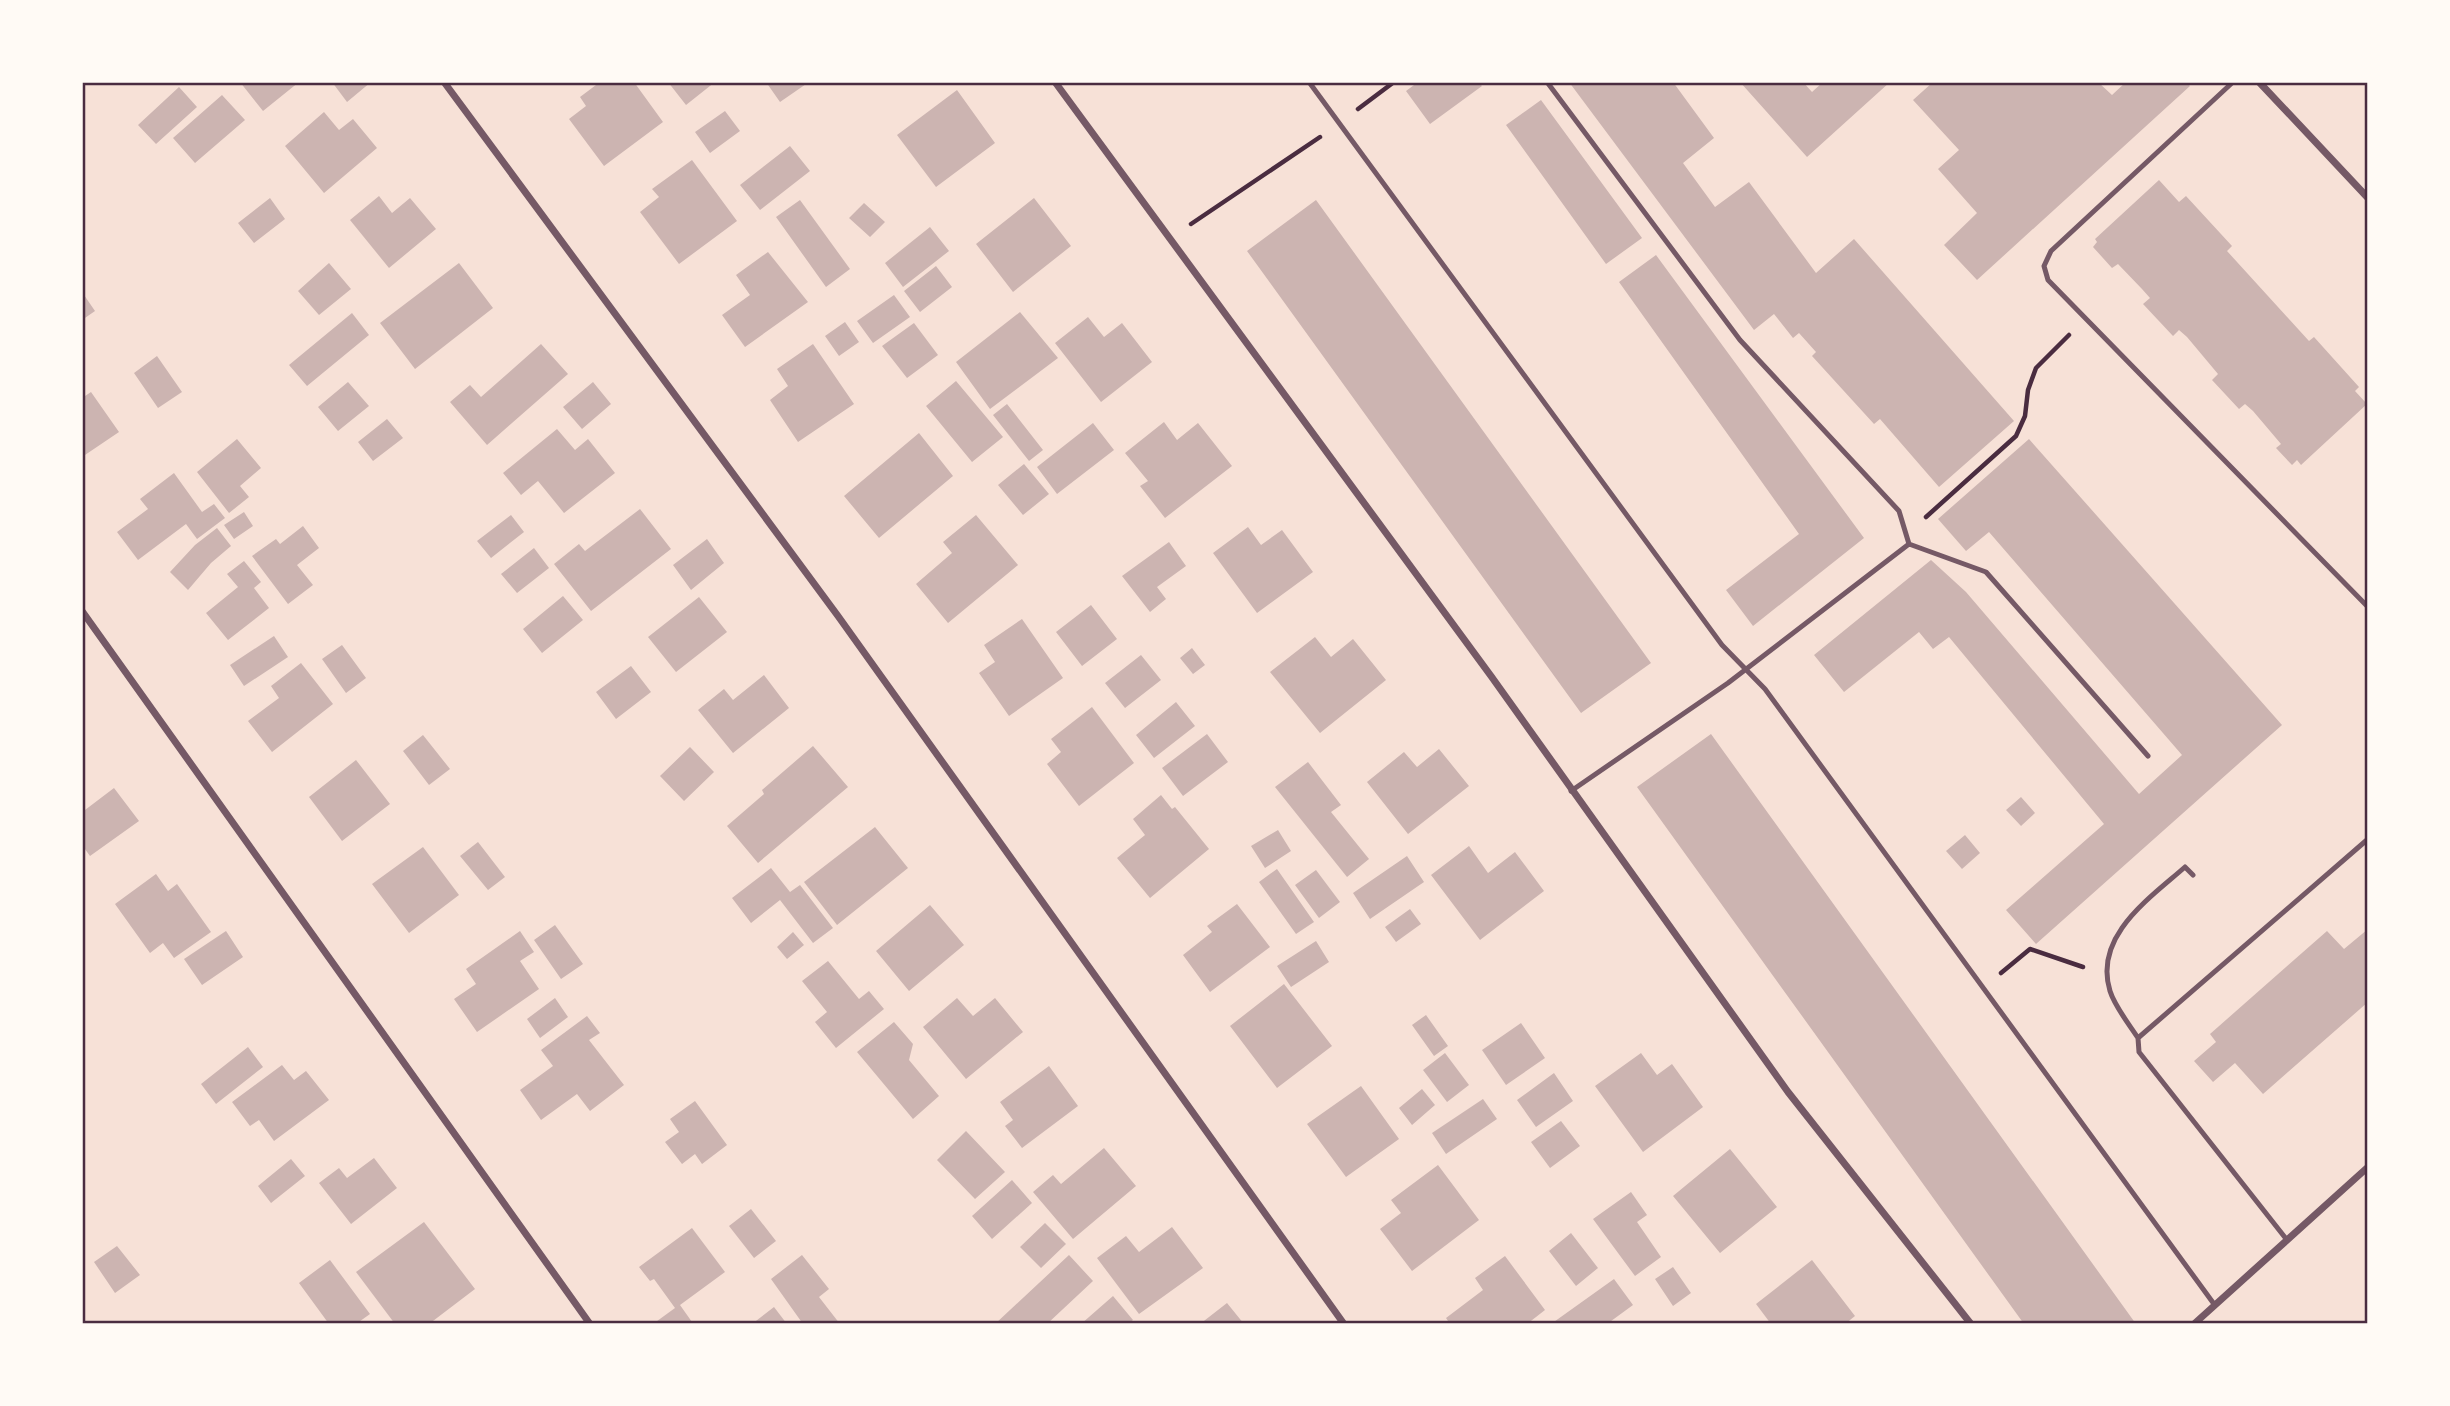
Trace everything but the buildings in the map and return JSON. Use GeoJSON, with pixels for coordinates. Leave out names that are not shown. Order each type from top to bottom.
{"type":"FeatureCollection","features":[{"type":"Feature","properties":{"kind":"street"},"geometry":{"type":"LineString","coordinates":[[444,82],[846,627],[1344,1324]]}},
{"type":"Feature","properties":{"kind":"street"},"geometry":{"type":"LineString","coordinates":[[1055,82],[1491,676],[1788,1092],[1970,1324]]}},
{"type":"Feature","properties":{"kind":"street"},"geometry":{"type":"LineString","coordinates":[[2259,82],[2368,198]]}},
{"type":"Feature","properties":{"kind":"street"},"geometry":{"type":"LineString","coordinates":[[82,611],[590,1324]]}},
{"type":"Feature","properties":{"kind":"street"},"geometry":{"type":"LineString","coordinates":[[2194,1324],[2368,1167]]}},
{"type":"Feature","properties":{"kind":"lane"},"geometry":{"type":"LineString","coordinates":[[1309,82],[1722,645],[1765,689],[2214,1304]]}},
{"type":"Feature","properties":{"kind":"lane"},"geometry":{"type":"LineString","coordinates":[[1547,82],[1740,340],[1899,511],[1909,544]]}},
{"type":"Feature","properties":{"kind":"lane"},"geometry":{"type":"LineString","coordinates":[[2233,82],[2051,251],[2044,266],[2048,280],[2368,607]]}},
{"type":"Feature","properties":{"kind":"lane"},"geometry":{"type":"LineString","coordinates":[[1571,791],[1746,670],[1909,544]]}},
{"type":"Feature","properties":{"kind":"lane"},"geometry":{"type":"LineString","coordinates":[[1909,544],[1986,572],[2148,756]]}},
{"type":"Feature","properties":{"kind":"lane"},"geometry":{"type":"LineString","coordinates":[[2138,1038],[2368,839]]}},
{"type":"Feature","properties":{"kind":"lane"},"geometry":{"type":"LineString","coordinates":[[2193,875],[2185,867],[2125,920],[2112,946],[2107,975],[2110,993],[2138,1038],[2139,1052],[2287,1240]]}},
{"type":"Feature","properties":{"kind":"path"},"geometry":{"type":"LineString","coordinates":[[1171,238],[1394,82]]}},
{"type":"Feature","properties":{"kind":"path"},"geometry":{"type":"LineString","coordinates":[[1909,544],[1928,515],[2016,436],[2025,416],[2028,390],[2036,368],[2085,318]]}},
{"type":"Feature","properties":{"kind":"path"},"geometry":{"type":"LineString","coordinates":[[1983,988],[2030,949],[2107,975]]}}]}
